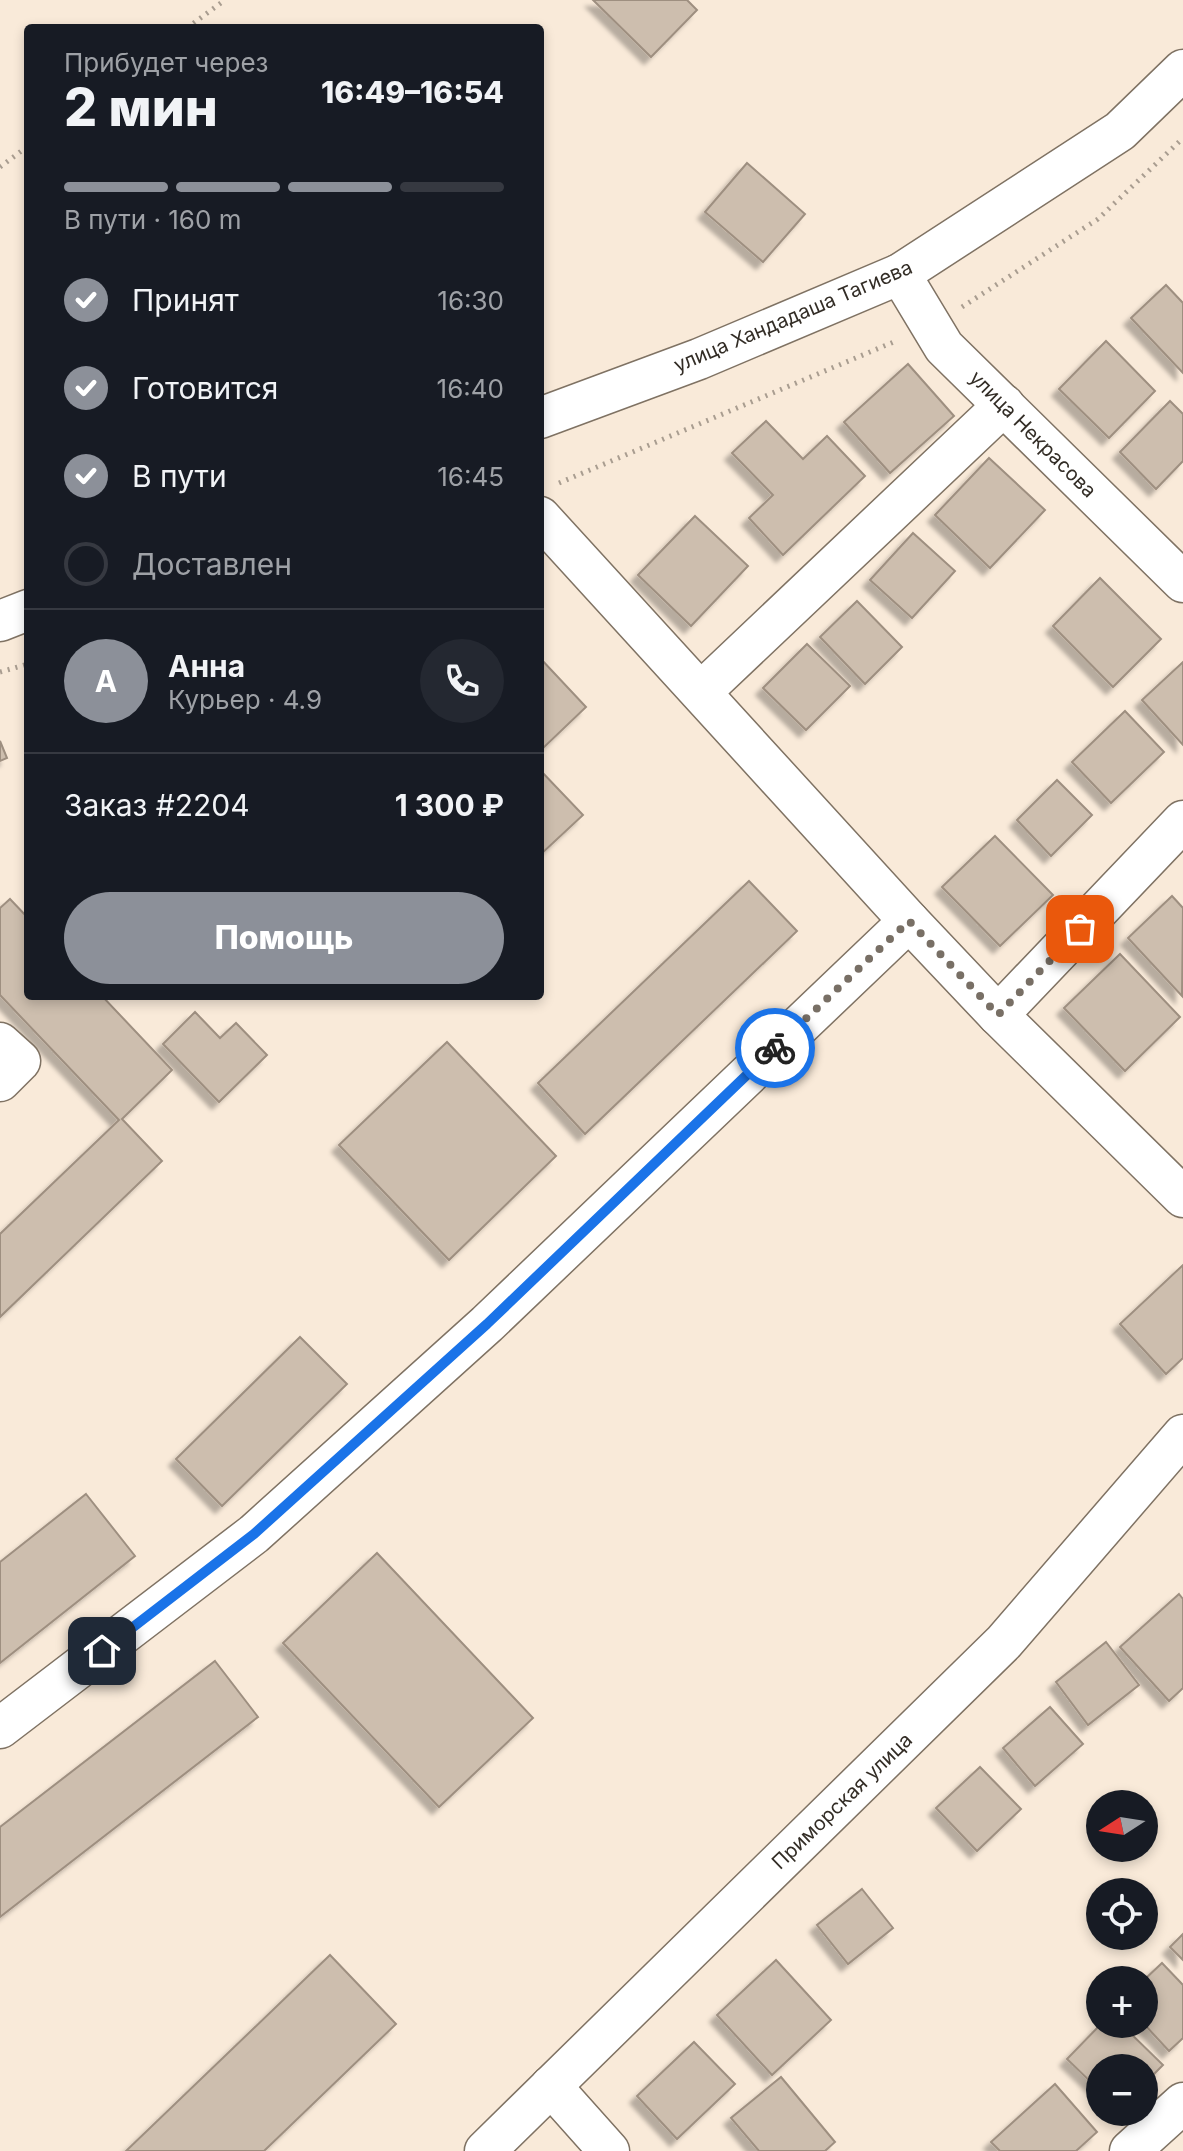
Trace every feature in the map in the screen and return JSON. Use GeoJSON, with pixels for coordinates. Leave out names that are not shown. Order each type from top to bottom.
{"type":"FeatureCollection","features":[{"type":"Feature","properties":{"kind":"street","name":"улица Хандадаша Тагиева"},"geometry":{"type":"LineString","coordinates":[[544,419],[755,340],[901,276],[1122,134],[1183,73]]}},
{"type":"Feature","properties":{"kind":"street","name":"улица Некрасова"},"geometry":{"type":"LineString","coordinates":[[901,276],[944,347],[1183,582]]}},
{"type":"Feature","properties":{"kind":"street"},"geometry":{"type":"LineString","coordinates":[[701,692],[1004,405]]}},
{"type":"Feature","properties":{"kind":"street"},"geometry":{"type":"LineString","coordinates":[[547,501],[701,692],[909,921],[998,1015],[1183,1197]]}},
{"type":"Feature","properties":{"kind":"street"},"geometry":{"type":"LineString","coordinates":[[0,618],[24,609]]}},
{"type":"Feature","properties":{"kind":"street"},"geometry":{"type":"LineString","coordinates":[[998,1015],[1183,821]]}},
{"type":"Feature","properties":{"kind":"street"},"geometry":{"type":"LineString","coordinates":[[0,1728],[254,1534],[487,1324],[909,921]]}},
{"type":"Feature","properties":{"kind":"street"},"geometry":{"type":"LineString","coordinates":[[0,1043],[20,1061],[0,1081]]}},
{"type":"Feature","properties":{"kind":"street","name":"Приморская улица"},"geometry":{"type":"LineString","coordinates":[[485,2151],[1004,1642],[1183,1435]]}},
{"type":"Feature","properties":{"kind":"street"},"geometry":{"type":"LineString","coordinates":[[551,2086],[609,2151]]}},
{"type":"Feature","properties":{"kind":"street"},"geometry":{"type":"LineString","coordinates":[[1130,2151],[1183,2103]]}},
{"type":"Feature","properties":{"kind":"path"},"geometry":{"type":"LineString","coordinates":[[192,24],[225,0]]}},
{"type":"Feature","properties":{"kind":"path"},"geometry":{"type":"LineString","coordinates":[[547,501],[932,326],[1098,219],[1183,138]]}},
{"type":"Feature","properties":{"kind":"path"},"geometry":{"type":"LineString","coordinates":[[0,167],[24,149]]}},
{"type":"Feature","properties":{"kind":"path"},"geometry":{"type":"LineString","coordinates":[[0,672],[24,665]]}},
{"type":"Feature","properties":{"kind":"building"},"geometry":{"type":"Polygon","coordinates":[[[593,0],[687,0],[697,10],[651,57],[593,0]]]}},
{"type":"Feature","properties":{"kind":"building"},"geometry":{"type":"Polygon","coordinates":[[[747,163],[805,214],[763,262],[705,212],[747,163]]]}},
{"type":"Feature","properties":{"kind":"building"},"geometry":{"type":"Polygon","coordinates":[[[1166,285],[1183,303],[1183,373],[1131,318],[1166,285]]]}},
{"type":"Feature","properties":{"kind":"building"},"geometry":{"type":"Polygon","coordinates":[[[1106,341],[1155,391],[1109,438],[1059,389],[1106,341]]]}},
{"type":"Feature","properties":{"kind":"building"},"geometry":{"type":"Polygon","coordinates":[[[908,364],[954,416],[890,473],[844,422],[908,364]]]}},
{"type":"Feature","properties":{"kind":"building"},"geometry":{"type":"Polygon","coordinates":[[[1170,401],[1183,414],[1183,461],[1156,489],[1120,452],[1170,401]]]}},
{"type":"Feature","properties":{"kind":"building"},"geometry":{"type":"Polygon","coordinates":[[[766,421],[803,459],[827,436],[865,476],[783,555],[749,518],[773,495],[732,453],[766,421]]]}},
{"type":"Feature","properties":{"kind":"building"},"geometry":{"type":"Polygon","coordinates":[[[989,458],[1045,510],[990,568],[935,515],[989,458]]]}},
{"type":"Feature","properties":{"kind":"building"},"geometry":{"type":"Polygon","coordinates":[[[695,516],[748,566],[691,626],[638,575],[695,516]]]}},
{"type":"Feature","properties":{"kind":"building"},"geometry":{"type":"Polygon","coordinates":[[[913,533],[955,571],[912,618],[870,580],[913,533]]]}},
{"type":"Feature","properties":{"kind":"building"},"geometry":{"type":"Polygon","coordinates":[[[1100,578],[1161,639],[1113,687],[1053,626],[1100,578]]]}},
{"type":"Feature","properties":{"kind":"building"},"geometry":{"type":"Polygon","coordinates":[[[857,601],[902,647],[865,684],[820,637],[857,601]]]}},
{"type":"Feature","properties":{"kind":"building"},"geometry":{"type":"Polygon","coordinates":[[[807,644],[850,686],[806,730],[763,688],[807,644]]]}},
{"type":"Feature","properties":{"kind":"building"},"geometry":{"type":"Polygon","coordinates":[[[544,662],[586,707],[544,747],[544,662]]]}},
{"type":"Feature","properties":{"kind":"building"},"geometry":{"type":"Polygon","coordinates":[[[1183,662],[1183,745],[1142,700],[1183,662]]]}},
{"type":"Feature","properties":{"kind":"building"},"geometry":{"type":"Polygon","coordinates":[[[1125,711],[1164,752],[1111,803],[1072,762],[1125,711]]]}},
{"type":"Feature","properties":{"kind":"building"},"geometry":{"type":"Polygon","coordinates":[[[0,741],[7,758],[0,761],[0,741]]]}},
{"type":"Feature","properties":{"kind":"building"},"geometry":{"type":"Polygon","coordinates":[[[544,774],[583,815],[544,851],[544,774]]]}},
{"type":"Feature","properties":{"kind":"building"},"geometry":{"type":"Polygon","coordinates":[[[1057,780],[1092,815],[1051,856],[1017,820],[1057,780]]]}},
{"type":"Feature","properties":{"kind":"building"},"geometry":{"type":"Polygon","coordinates":[[[995,836],[1053,895],[1000,946],[942,887],[995,836]]]}},
{"type":"Feature","properties":{"kind":"building"},"geometry":{"type":"Polygon","coordinates":[[[749,881],[797,931],[585,1134],[538,1083],[749,881]]]}},
{"type":"Feature","properties":{"kind":"building"},"geometry":{"type":"Polygon","coordinates":[[[1172,896],[1183,908],[1182,996],[1128,938],[1172,896]]]}},
{"type":"Feature","properties":{"kind":"building"},"geometry":{"type":"Polygon","coordinates":[[[10,899],[24,914],[24,1000],[106,1000],[172,1070],[122,1119],[162,1161],[0,1317],[0,1234],[119,1120],[0,995],[0,908],[10,899]]]}},
{"type":"Feature","properties":{"kind":"building"},"geometry":{"type":"Polygon","coordinates":[[[1120,954],[1180,1017],[1125,1071],[1064,1008],[1120,954]]]}},
{"type":"Feature","properties":{"kind":"building"},"geometry":{"type":"Polygon","coordinates":[[[195,1012],[220,1038],[236,1023],[267,1055],[219,1102],[163,1044],[195,1012]]]}},
{"type":"Feature","properties":{"kind":"building"},"geometry":{"type":"Polygon","coordinates":[[[447,1042],[556,1156],[449,1260],[339,1145],[447,1042]]]}},
{"type":"Feature","properties":{"kind":"building"},"geometry":{"type":"Polygon","coordinates":[[[1183,1265],[1183,1358],[1166,1374],[1120,1324],[1183,1265]]]}},
{"type":"Feature","properties":{"kind":"building"},"geometry":{"type":"Polygon","coordinates":[[[300,1337],[347,1384],[222,1506],[176,1459],[300,1337]]]}},
{"type":"Feature","properties":{"kind":"building"},"geometry":{"type":"Polygon","coordinates":[[[86,1494],[135,1556],[0,1663],[0,1562],[86,1494]]]}},
{"type":"Feature","properties":{"kind":"building"},"geometry":{"type":"Polygon","coordinates":[[[377,1553],[533,1718],[439,1807],[283,1643],[377,1553]]]}},
{"type":"Feature","properties":{"kind":"building"},"geometry":{"type":"Polygon","coordinates":[[[1179,1594],[1183,1599],[1183,1688],[1169,1701],[1120,1647],[1179,1594]]]}},
{"type":"Feature","properties":{"kind":"building"},"geometry":{"type":"Polygon","coordinates":[[[1106,1642],[1139,1685],[1088,1725],[1056,1682],[1106,1642]]]}},
{"type":"Feature","properties":{"kind":"building"},"geometry":{"type":"Polygon","coordinates":[[[215,1661],[258,1717],[0,1917],[0,1827],[215,1661]]]}},
{"type":"Feature","properties":{"kind":"building"},"geometry":{"type":"Polygon","coordinates":[[[1050,1707],[1083,1744],[1035,1786],[1003,1748],[1050,1707]]]}},
{"type":"Feature","properties":{"kind":"building"},"geometry":{"type":"Polygon","coordinates":[[[980,1767],[1021,1809],[977,1851],[936,1808],[980,1767]]]}},
{"type":"Feature","properties":{"kind":"building"},"geometry":{"type":"Polygon","coordinates":[[[862,1889],[893,1928],[848,1964],[817,1925],[862,1889]]]}},
{"type":"Feature","properties":{"kind":"building"},"geometry":{"type":"Polygon","coordinates":[[[1183,1934],[1183,1960],[1170,1947],[1183,1934]]]}},
{"type":"Feature","properties":{"kind":"building"},"geometry":{"type":"Polygon","coordinates":[[[330,1955],[396,2024],[264,2151],[126,2151],[330,1955]]]}},
{"type":"Feature","properties":{"kind":"building"},"geometry":{"type":"Polygon","coordinates":[[[776,1960],[831,2020],[772,2075],[717,2015],[776,1960]]]}},
{"type":"Feature","properties":{"kind":"building"},"geometry":{"type":"Polygon","coordinates":[[[1162,1963],[1183,1985],[1183,2038],[1169,2051],[1157,2038],[1158,1967],[1162,1963]]]}},
{"type":"Feature","properties":{"kind":"building"},"geometry":{"type":"Polygon","coordinates":[[[1087,2038],[1135,2038],[1152,2054],[1086,2054],[1086,2077],[1067,2059],[1087,2038]]]}},
{"type":"Feature","properties":{"kind":"building"},"geometry":{"type":"Polygon","coordinates":[[[694,2042],[735,2084],[677,2139],[637,2096],[694,2042]]]}},
{"type":"Feature","properties":{"kind":"building"},"geometry":{"type":"Polygon","coordinates":[[[781,2077],[835,2142],[825,2151],[759,2151],[731,2118],[781,2077]]]}},
{"type":"Feature","properties":{"kind":"building"},"geometry":{"type":"Polygon","coordinates":[[[1055,2084],[1086,2119],[1086,2126],[1092,2126],[1097,2132],[1076,2151],[1000,2151],[991,2142],[1055,2084]]]}},
{"type":"Feature","properties":{"kind":"way so far"},"geometry":{"type":"LineString","coordinates":[[775,1048],[909,921],[998,1015],[1080,929]]}},
{"type":"Feature","properties":{"kind":"route"},"geometry":{"type":"LineString","coordinates":[[102,1651],[254,1534],[487,1324],[775,1048]]}}]}
